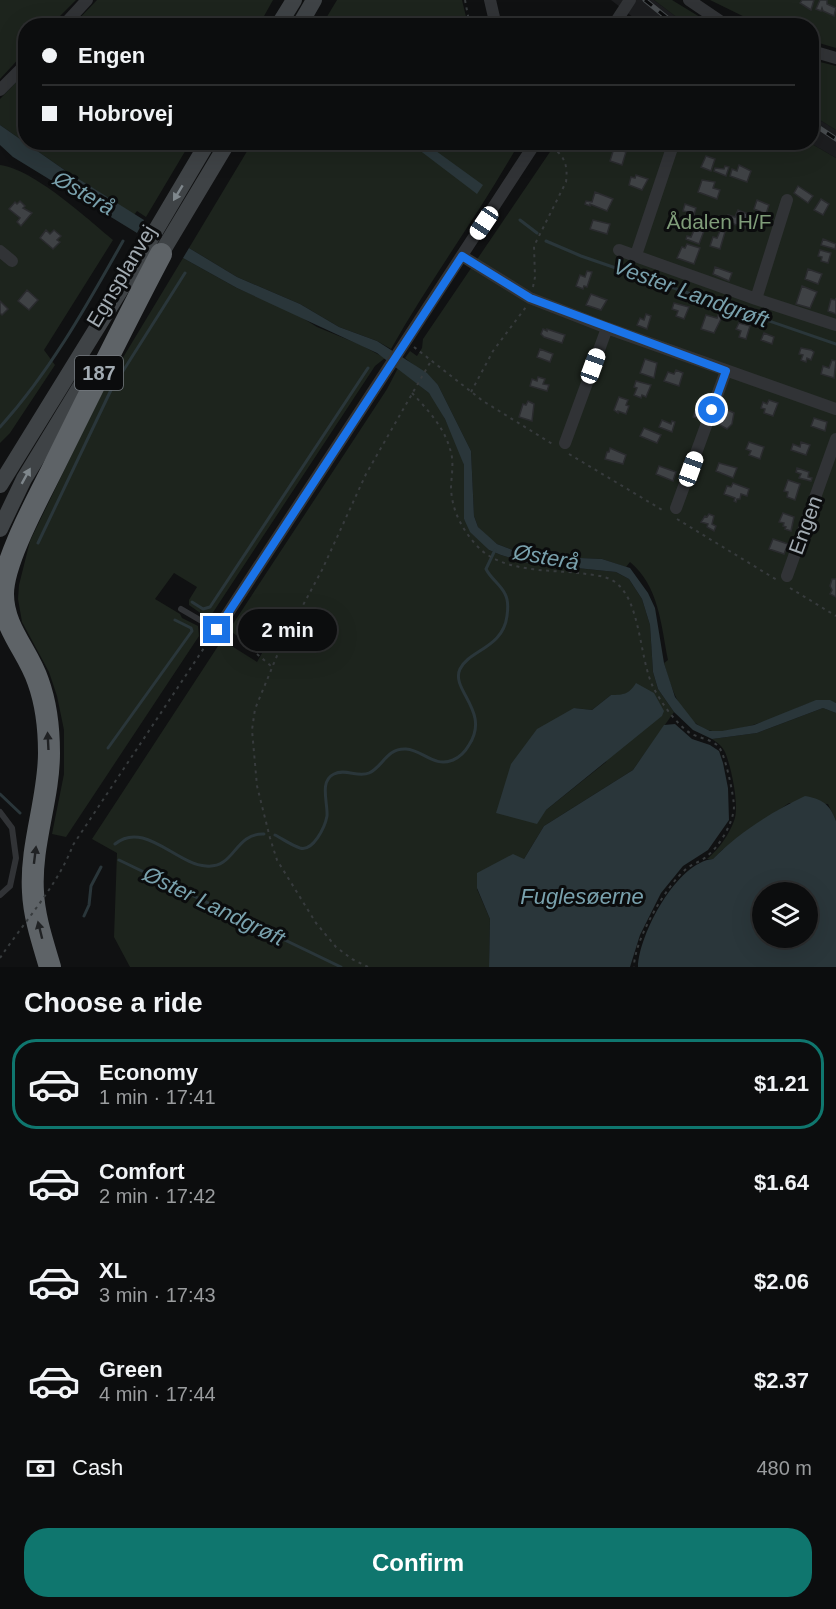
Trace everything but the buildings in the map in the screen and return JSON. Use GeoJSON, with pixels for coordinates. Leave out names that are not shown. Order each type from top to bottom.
{"type":"FeatureCollection","features":[{"type":"Feature","properties":{"kind":"highway","name":"187"},"geometry":{"type":"LineString","coordinates":[[50,967],[33,892],[48,761],[48,735],[38,680],[6,616],[3,594],[6,571],[84,404],[161,254]]}},
{"type":"Feature","properties":{"kind":"highway"},"geometry":{"type":"LineString","coordinates":[[0,638],[20,667],[45,714]]}},
{"type":"Feature","properties":{"kind":"main road"},"geometry":{"type":"LineString","coordinates":[[283,18],[294,0]]}},
{"type":"Feature","properties":{"kind":"main road"},"geometry":{"type":"LineString","coordinates":[[304,18],[314,0]]}},
{"type":"Feature","properties":{"kind":"main road","name":"Egnsplanvej"},"geometry":{"type":"LineString","coordinates":[[0,485],[203,150]]}},
{"type":"Feature","properties":{"kind":"main road","name":"Egnsplanvej"},"geometry":{"type":"LineString","coordinates":[[0,528],[24,478],[223,150]]}},
{"type":"Feature","properties":{"kind":"street"},"geometry":{"type":"LineString","coordinates":[[70,18],[87,0]]}},
{"type":"Feature","properties":{"kind":"street"},"geometry":{"type":"LineString","coordinates":[[490,0],[494,18]]}},
{"type":"Feature","properties":{"kind":"street"},"geometry":{"type":"LineString","coordinates":[[618,18],[630,0]]}},
{"type":"Feature","properties":{"kind":"street"},"geometry":{"type":"LineString","coordinates":[[689,0],[716,18]]}},
{"type":"Feature","properties":{"kind":"street"},"geometry":{"type":"LineString","coordinates":[[819,53],[836,58]]}},
{"type":"Feature","properties":{"kind":"street"},"geometry":{"type":"LineString","coordinates":[[0,90],[18,72]]}},
{"type":"Feature","properties":{"kind":"street"},"geometry":{"type":"LineString","coordinates":[[217,630],[531,150]]}},
{"type":"Feature","properties":{"kind":"street"},"geometry":{"type":"LineString","coordinates":[[636,255],[671,150]]}},
{"type":"Feature","properties":{"kind":"street"},"geometry":{"type":"LineString","coordinates":[[756,299],[788,200]]}},
{"type":"Feature","properties":{"kind":"street"},"geometry":{"type":"LineString","coordinates":[[619,250],[836,325]]}},
{"type":"Feature","properties":{"kind":"street"},"geometry":{"type":"LineString","coordinates":[[0,251],[12,261]]}},
{"type":"Feature","properties":{"kind":"street"},"geometry":{"type":"LineString","coordinates":[[462,256],[530,298],[607,328],[836,409]]}},
{"type":"Feature","properties":{"kind":"street"},"geometry":{"type":"LineString","coordinates":[[566,443],[607,328]]}},
{"type":"Feature","properties":{"kind":"street"},"geometry":{"type":"LineString","coordinates":[[676,508],[726,371]]}},
{"type":"Feature","properties":{"kind":"street","name":"Engen"},"geometry":{"type":"LineString","coordinates":[[787,576],[836,439]]}},
{"type":"Feature","properties":{"kind":"lane"},"geometry":{"type":"LineString","coordinates":[[181,609],[217,630]]}},
{"type":"Feature","properties":{"kind":"lane"},"geometry":{"type":"LineString","coordinates":[[0,812],[12,828],[16,858],[10,886],[0,895]]}},
{"type":"Feature","properties":{"kind":"path"},"geometry":{"type":"LineString","coordinates":[[465,0],[468,18]]}},
{"type":"Feature","properties":{"kind":"path"},"geometry":{"type":"LineString","coordinates":[[471,392],[493,351],[526,307],[530,298],[535,277],[534,246],[566,182],[567,172],[562,155],[556,150]]}},
{"type":"Feature","properties":{"kind":"path"},"geometry":{"type":"LineString","coordinates":[[406,341],[503,415],[836,616]]}},
{"type":"Feature","properties":{"kind":"path"},"geometry":{"type":"LineString","coordinates":[[368,967],[336,947],[316,923],[278,860],[257,786],[252,730],[255,709],[271,666],[322,570],[366,474],[431,361]]}},
{"type":"Feature","properties":{"kind":"path"},"geometry":{"type":"LineString","coordinates":[[412,393],[432,416],[448,443],[452,461],[451,489],[455,511],[461,525],[478,547],[494,558],[526,567],[599,576],[615,582],[624,591],[633,610],[644,664],[654,688],[678,722],[690,733],[719,746],[724,756],[734,806],[731,822],[711,852],[687,868],[660,900],[639,945],[634,967]]}},
{"type":"Feature","properties":{"kind":"path"},"geometry":{"type":"LineString","coordinates":[[0,958],[217,630]]}},
{"type":"Feature","properties":{"kind":"path"},"geometry":{"type":"LineString","coordinates":[[257,654],[271,666]]}},
{"type":"Feature","properties":{"kind":"shaded area"},"geometry":{"type":"Polygon","coordinates":[[[611,0],[654,0],[678,18],[634,18],[611,0]]]}},
{"type":"Feature","properties":{"kind":"shaded area"},"geometry":{"type":"Polygon","coordinates":[[[819,119],[836,130],[836,158],[819,148],[819,119]]]}},
{"type":"Feature","properties":{"kind":"green space"},"geometry":{"type":"Polygon","coordinates":[[[0,0],[76,0],[58,18],[18,18],[18,60],[0,79],[0,0]]]}},
{"type":"Feature","properties":{"kind":"green space"},"geometry":{"type":"Polygon","coordinates":[[[97,0],[273,0],[263,18],[80,18],[97,0]]]}},
{"type":"Feature","properties":{"kind":"green space"},"geometry":{"type":"Polygon","coordinates":[[[337,0],[462,0],[466,18],[326,18],[337,0]]]}},
{"type":"Feature","properties":{"kind":"green space"},"geometry":{"type":"Polygon","coordinates":[[[654,0],[672,0],[702,18],[678,18],[654,0]]]}},
{"type":"Feature","properties":{"kind":"green space"},"geometry":{"type":"Polygon","coordinates":[[[710,0],[836,0],[836,48],[819,43],[819,18],[747,18],[710,0]]]}},
{"type":"Feature","properties":{"kind":"green space"},"geometry":{"type":"Polygon","coordinates":[[[819,62],[836,66],[836,130],[819,119],[819,62]]]}},
{"type":"Feature","properties":{"kind":"green space"},"geometry":{"type":"Polygon","coordinates":[[[18,80],[18,138],[0,125],[0,99],[18,80]]]}},
{"type":"Feature","properties":{"kind":"green space","name":"Ådalen H/F"},"geometry":{"type":"Polygon","coordinates":[[[819,148],[836,158],[836,703],[816,702],[746,727],[724,731],[708,730],[691,719],[678,702],[670,683],[664,663],[668,660],[661,620],[653,594],[640,572],[630,562],[626,567],[602,559],[537,556],[515,551],[497,544],[478,527],[474,516],[471,451],[438,385],[405,358],[410,351],[417,356],[422,348],[423,339],[551,150],[819,150],[819,148]]]}},
{"type":"Feature","properties":{"kind":"green space"},"geometry":{"type":"Polygon","coordinates":[[[36,150],[186,150],[146,217],[137,211],[134,215],[36,150]]]}},
{"type":"Feature","properties":{"kind":"green space"},"geometry":{"type":"Polygon","coordinates":[[[248,150],[515,150],[391,349],[377,341],[339,327],[300,304],[237,277],[189,248],[248,150]]]}},
{"type":"Feature","properties":{"kind":"green space"},"geometry":{"type":"Polygon","coordinates":[[[0,165],[28,175],[75,208],[113,240],[44,350],[55,365],[10,433],[0,443],[0,165]]]}},
{"type":"Feature","properties":{"kind":"green space"},"geometry":{"type":"Polygon","coordinates":[[[183,258],[237,288],[293,312],[317,327],[361,345],[385,358],[375,366],[210,617],[206,617],[189,605],[189,600],[197,587],[174,573],[155,599],[198,626],[199,636],[66,837],[52,834],[64,774],[64,730],[49,672],[22,622],[18,599],[19,585],[30,541],[101,394],[183,258]]]}},
{"type":"Feature","properties":{"kind":"green space"},"geometry":{"type":"Polygon","coordinates":[[[398,368],[437,402],[460,451],[464,465],[464,519],[489,550],[528,563],[616,572],[629,579],[642,599],[650,625],[653,672],[658,689],[674,712],[633,770],[544,826],[524,859],[477,889],[490,919],[489,967],[130,967],[114,937],[117,853],[92,839],[222,640],[257,662],[270,639],[250,628],[243,640],[229,630],[387,389],[398,368]],[[630,692],[623,695],[611,695],[592,710],[574,708],[546,810],[606,762],[630,692]]]}},
{"type":"Feature","properties":{"kind":"green space"},"geometry":{"type":"Polygon","coordinates":[[[823,708],[836,713],[836,821],[828,804],[789,803],[722,850],[713,859],[707,859],[729,832],[736,815],[734,786],[727,758],[723,748],[712,739],[757,733],[823,708]]]}},
{"type":"Feature","properties":{"kind":"water","name":"Østerå"},"geometry":{"type":"Polygon","coordinates":[[[0,125],[18,138],[18,150],[36,150],[144,220],[137,233],[13,157],[0,145],[0,125]]]}},
{"type":"Feature","properties":{"kind":"water"},"geometry":{"type":"Polygon","coordinates":[[[419,150],[435,150],[483,185],[477,194],[419,150]]]}},
{"type":"Feature","properties":{"kind":"water","name":"Østerå"},"geometry":{"type":"Polygon","coordinates":[[[189,248],[237,277],[300,304],[339,327],[377,341],[427,373],[438,385],[471,451],[474,516],[478,527],[497,544],[515,551],[537,556],[602,559],[630,568],[648,593],[655,608],[664,663],[675,697],[696,724],[710,731],[754,725],[816,700],[830,700],[836,703],[836,713],[823,708],[757,733],[712,739],[693,730],[674,712],[658,689],[653,672],[650,625],[642,599],[629,579],[616,572],[528,563],[489,550],[470,532],[464,519],[464,465],[445,419],[429,393],[377,353],[237,288],[183,258],[189,248]]]}},
{"type":"Feature","properties":{"kind":"water","name":"Fuglesøerne"},"geometry":{"type":"Polygon","coordinates":[[[636,683],[654,693],[664,711],[662,716],[546,810],[537,824],[496,813],[511,764],[537,729],[574,708],[592,710],[611,695],[628,692],[636,683]]]}},
{"type":"Feature","properties":{"kind":"water","name":"Fuglesøerne"},"geometry":{"type":"Polygon","coordinates":[[[675,724],[692,739],[710,745],[719,751],[728,788],[729,820],[708,850],[683,866],[661,893],[640,935],[630,967],[489,967],[490,919],[477,888],[477,873],[513,854],[524,859],[544,826],[633,770],[664,725],[675,724]]]}},
{"type":"Feature","properties":{"kind":"water","name":"Fuglesøerne"},"geometry":{"type":"Polygon","coordinates":[[[805,796],[828,806],[836,821],[836,967],[638,967],[645,937],[653,919],[662,902],[686,872],[699,863],[713,859],[768,816],[805,796]]]}},
{"type":"Feature","properties":{"kind":"waterway","name":"Vester Landgrøft"},"geometry":{"type":"LineString","coordinates":[[520,220],[537,233]]}},
{"type":"Feature","properties":{"kind":"waterway"},"geometry":{"type":"LineString","coordinates":[[0,427],[51,361],[123,241]]}},
{"type":"Feature","properties":{"kind":"waterway","name":"Vester Landgrøft"},"geometry":{"type":"LineString","coordinates":[[546,241],[581,256],[836,344]]}},
{"type":"Feature","properties":{"kind":"waterway"},"geometry":{"type":"LineString","coordinates":[[38,543],[111,390],[185,273]]}},
{"type":"Feature","properties":{"kind":"waterway"},"geometry":{"type":"LineString","coordinates":[[192,602],[203,609],[210,607],[368,368]]}},
{"type":"Feature","properties":{"kind":"waterway"},"geometry":{"type":"LineString","coordinates":[[275,835],[300,848],[314,843],[327,816],[325,787],[329,777],[338,772],[369,773],[399,749],[412,750],[440,762],[453,760],[466,750],[475,733],[475,722],[473,712],[460,685],[458,677],[460,669],[471,657],[493,642],[504,627],[507,616],[506,597],[486,569],[495,550]]}},
{"type":"Feature","properties":{"kind":"waterway"},"geometry":{"type":"LineString","coordinates":[[108,748],[192,631],[191,628],[175,620]]}},
{"type":"Feature","properties":{"kind":"waterway","name":"Øster Landgrøft"},"geometry":{"type":"LineString","coordinates":[[0,794],[20,813]]}},
{"type":"Feature","properties":{"kind":"waterway"},"geometry":{"type":"LineString","coordinates":[[115,844],[126,838],[137,837],[149,840],[183,858],[206,866],[223,862],[246,839],[264,834]]}},
{"type":"Feature","properties":{"kind":"waterway","name":"Øster Landgrøft"},"geometry":{"type":"LineString","coordinates":[[119,860],[341,967]]}},
{"type":"Feature","properties":{"kind":"waterway"},"geometry":{"type":"LineString","coordinates":[[84,916],[89,905],[91,886],[101,867]]}},
{"type":"Feature","properties":{"kind":"railway"},"geometry":{"type":"LineString","coordinates":[[645,0],[667,18]]}},
{"type":"Feature","properties":{"kind":"railway"},"geometry":{"type":"LineString","coordinates":[[819,128],[836,139]]}},
{"type":"Feature","properties":{"kind":"route"},"geometry":{"type":"LineString","coordinates":[[217,630],[462,256],[530,298],[726,371],[712,410]]}}]}
